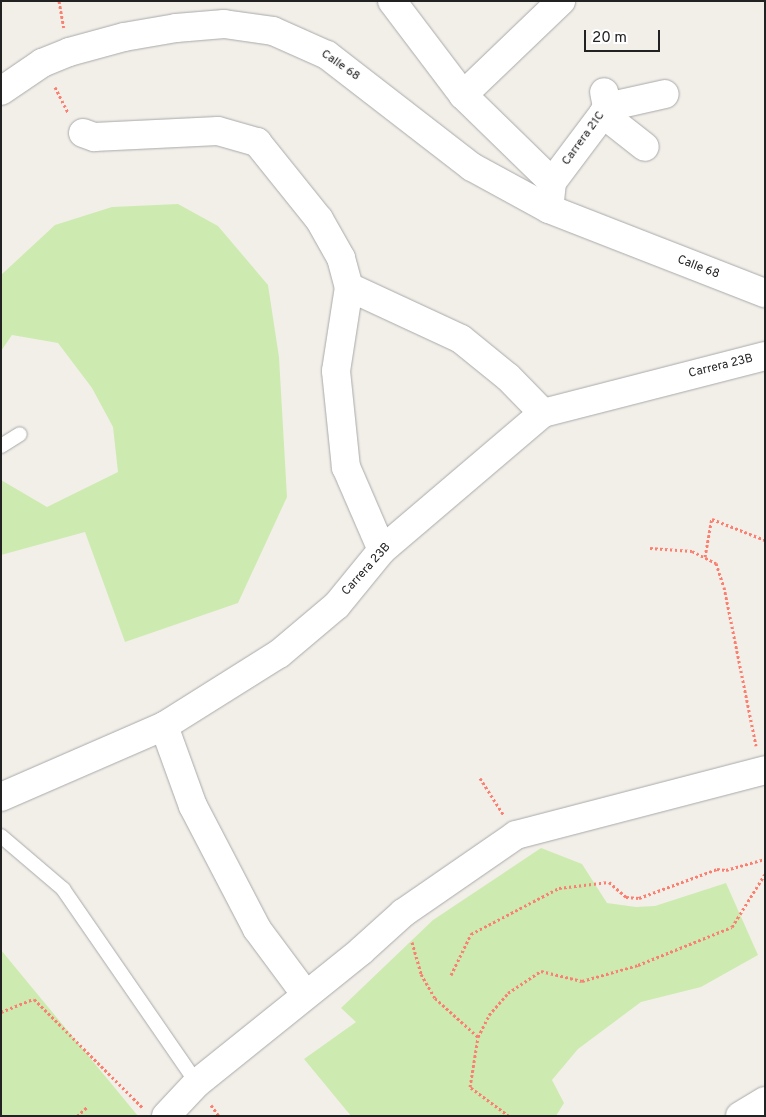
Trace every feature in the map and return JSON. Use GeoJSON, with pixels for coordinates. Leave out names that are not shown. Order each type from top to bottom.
{"type":"FeatureCollection","features":[{"type":"Feature","properties":{"kind":"street","name":"Calle 68"},"geometry":{"type":"LineString","coordinates":[[392,1],[463,95],[550,196]]}},
{"type":"Feature","properties":{"kind":"street"},"geometry":{"type":"LineString","coordinates":[[463,95],[561,1]]}},
{"type":"Feature","properties":{"kind":"street","name":"Calle 68"},"geometry":{"type":"LineString","coordinates":[[1,91],[42,64],[69,52],[176,28],[224,24],[273,30],[327,55],[472,167],[550,196],[765,293]]}},
{"type":"Feature","properties":{"kind":"street"},"geometry":{"type":"LineString","coordinates":[[605,105],[665,94]]}},
{"type":"Feature","properties":{"kind":"street"},"geometry":{"type":"LineString","coordinates":[[605,105],[645,147]]}},
{"type":"Feature","properties":{"kind":"street","name":"Carrera 21C"},"geometry":{"type":"LineString","coordinates":[[550,196],[605,105]]}},
{"type":"Feature","properties":{"kind":"street"},"geometry":{"type":"LineString","coordinates":[[83,133],[94,137],[218,131],[257,142],[320,219],[340,258],[349,287],[336,371],[346,467],[382,550]]}},
{"type":"Feature","properties":{"kind":"street"},"geometry":{"type":"LineString","coordinates":[[349,287],[461,339],[508,377],[543,413]]}},
{"type":"Feature","properties":{"kind":"street","name":"Carrera 23B"},"geometry":{"type":"LineString","coordinates":[[1,797],[164,726],[279,654],[336,605],[382,550],[543,413],[765,356]]}},
{"type":"Feature","properties":{"kind":"street"},"geometry":{"type":"LineString","coordinates":[[164,726],[193,806],[257,929],[306,996]]}},
{"type":"Feature","properties":{"kind":"street"},"geometry":{"type":"LineString","coordinates":[[166,1116],[197,1083],[306,996],[403,913],[516,835],[763,770]]}},
{"type":"Feature","properties":{"kind":"street"},"geometry":{"type":"LineString","coordinates":[[740,1116],[765,1101]]}},
{"type":"Feature","properties":{"kind":"lane"},"geometry":{"type":"LineString","coordinates":[[1,446],[20,434]]}},
{"type":"Feature","properties":{"kind":"lane"},"geometry":{"type":"LineString","coordinates":[[1,836],[63,889],[197,1083]]}},
{"type":"Feature","properties":{"kind":"path"},"geometry":{"type":"LineString","coordinates":[[42,64],[75,125],[83,133]]}},
{"type":"Feature","properties":{"kind":"path"},"geometry":{"type":"LineString","coordinates":[[705,557],[712,519],[765,540]]}},
{"type":"Feature","properties":{"kind":"path"},"geometry":{"type":"LineString","coordinates":[[650,548],[692,551],[716,563],[724,587],[736,655],[763,770]]}},
{"type":"Feature","properties":{"kind":"path"},"geometry":{"type":"LineString","coordinates":[[480,778],[516,835]]}},
{"type":"Feature","properties":{"kind":"path"},"geometry":{"type":"LineString","coordinates":[[451,975],[471,934],[559,888],[609,882],[626,897],[639,898],[717,869],[726,870],[765,859]]}},
{"type":"Feature","properties":{"kind":"path"},"geometry":{"type":"LineString","coordinates":[[509,1116],[470,1087],[478,1037],[489,1015],[508,993],[541,971],[582,981],[638,965],[732,927],[765,874]]}},
{"type":"Feature","properties":{"kind":"path"},"geometry":{"type":"LineString","coordinates":[[403,913],[421,974],[435,998],[478,1037]]}},
{"type":"Feature","properties":{"kind":"path"},"geometry":{"type":"LineString","coordinates":[[1,1012],[34,998],[151,1116]]}},
{"type":"Feature","properties":{"kind":"path"},"geometry":{"type":"LineString","coordinates":[[76,1116],[87,1107]]}},
{"type":"Feature","properties":{"kind":"green space"},"geometry":{"type":"Polygon","coordinates":[[[178,204],[218,226],[268,285],[279,357],[287,497],[238,603],[125,642],[85,532],[1,555],[1,480],[47,507],[118,472],[113,427],[92,388],[58,343],[12,335],[1,351],[1,275],[55,225],[112,207],[178,204]]]}},
{"type":"Feature","properties":{"kind":"green space"},"geometry":{"type":"Polygon","coordinates":[[[541,848],[582,864],[607,903],[636,907],[655,906],[726,883],[758,955],[701,987],[641,1002],[578,1049],[552,1080],[564,1103],[556,1116],[351,1116],[304,1059],[356,1022],[341,1008],[433,920],[541,848]]]}},
{"type":"Feature","properties":{"kind":"green space"},"geometry":{"type":"Polygon","coordinates":[[[1,950],[138,1116],[1,1116],[1,950]]]}}]}
